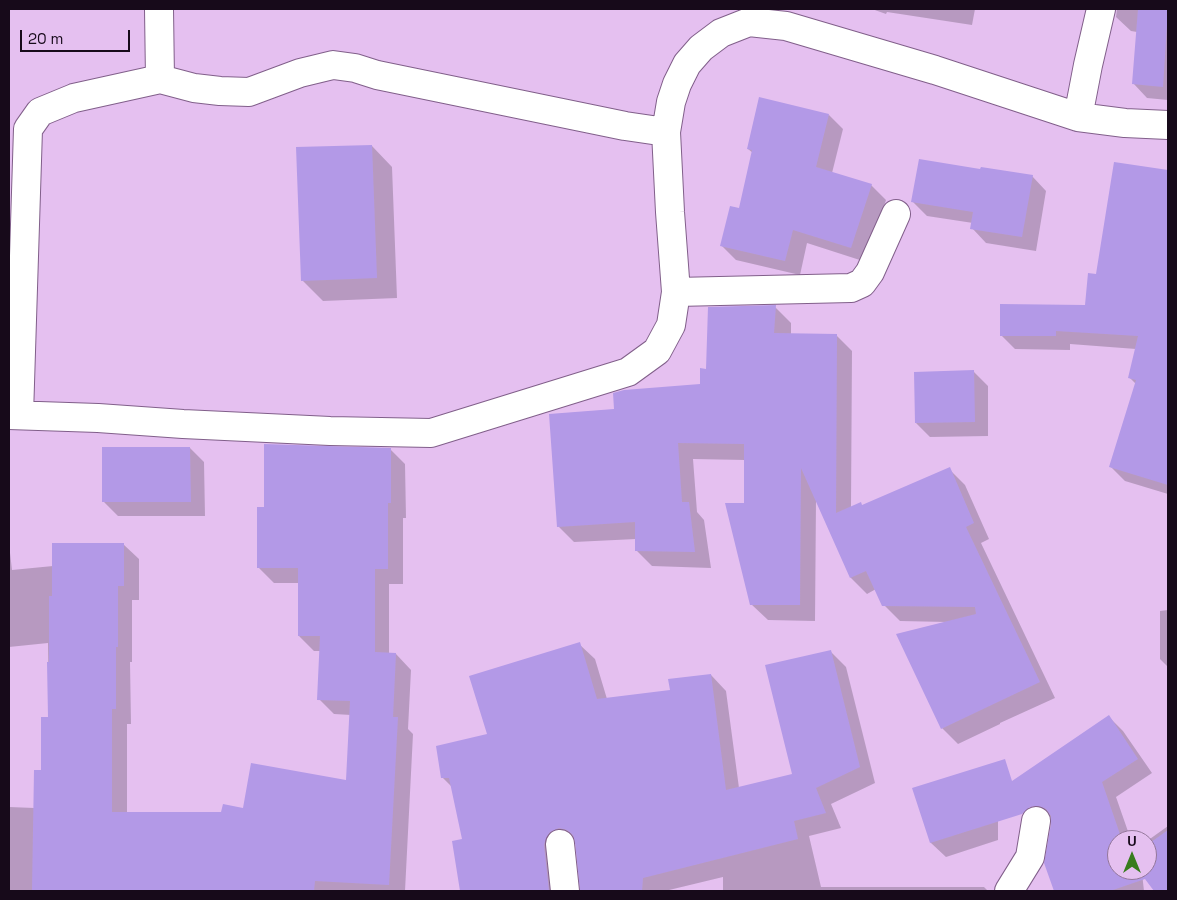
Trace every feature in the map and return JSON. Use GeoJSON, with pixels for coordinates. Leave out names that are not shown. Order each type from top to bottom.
{"type":"FeatureCollection","features":[{"type":"Feature","properties":{"kind":"street"},"geometry":{"type":"LineString","coordinates":[[160,9],[160,79]]}},
{"type":"Feature","properties":{"kind":"street"},"geometry":{"type":"LineString","coordinates":[[1078,117],[1088,65],[1102,9]]}},
{"type":"Feature","properties":{"kind":"street"},"geometry":{"type":"LineString","coordinates":[[666,132],[625,126],[340,66],[300,73],[249,92],[194,88],[160,79],[74,98],[40,112],[28,130],[14,415],[320,430],[432,433],[628,372],[657,351],[671,325],[676,292],[666,132],[671,102],[677,84],[687,64],[701,48],[721,32],[750,22],[786,26],[935,70],[1078,117],[1126,123],[1168,125]]}},
{"type":"Feature","properties":{"kind":"street"},"geometry":{"type":"LineString","coordinates":[[676,292],[851,288],[862,283],[870,272],[896,214]]}},
{"type":"Feature","properties":{"kind":"street"},"geometry":{"type":"LineString","coordinates":[[1009,891],[1030,858],[1036,821]]}},
{"type":"Feature","properties":{"kind":"street"},"geometry":{"type":"LineString","coordinates":[[560,844],[565,891]]}},
{"type":"Feature","properties":{"kind":"building"},"geometry":{"type":"Polygon","coordinates":[[[1138,9],[1168,9],[1163,87],[1132,84],[1138,9]]]}},
{"type":"Feature","properties":{"kind":"building"},"geometry":{"type":"Polygon","coordinates":[[[759,97],[829,114],[816,167],[872,184],[851,248],[793,230],[785,261],[720,246],[730,206],[739,208],[752,150],[747,149],[759,97]]]}},
{"type":"Feature","properties":{"kind":"building"},"geometry":{"type":"Polygon","coordinates":[[[372,145],[377,278],[301,281],[296,147],[372,145]]]}},
{"type":"Feature","properties":{"kind":"building"},"geometry":{"type":"Polygon","coordinates":[[[919,159],[1033,175],[1022,237],[970,229],[973,212],[911,202],[919,159]]]}},
{"type":"Feature","properties":{"kind":"building"},"geometry":{"type":"Polygon","coordinates":[[[1114,162],[1168,170],[1168,485],[1109,467],[1136,380],[1128,378],[1138,336],[1056,331],[1056,336],[1000,336],[1000,304],[1085,305],[1088,273],[1096,274],[1114,162]]]}},
{"type":"Feature","properties":{"kind":"building"},"geometry":{"type":"Polygon","coordinates":[[[776,305],[774,333],[837,334],[836,513],[861,502],[862,505],[950,467],[974,523],[966,527],[1040,682],[941,729],[896,634],[976,614],[975,607],[882,606],[866,571],[850,578],[801,468],[800,605],[750,605],[725,503],[744,503],[744,444],[678,443],[682,502],[689,502],[695,552],[635,551],[635,522],[557,527],[549,414],[614,409],[613,393],[624,390],[700,384],[700,368],[706,369],[708,307],[776,305]]]}},
{"type":"Feature","properties":{"kind":"building"},"geometry":{"type":"Polygon","coordinates":[[[974,370],[975,422],[915,423],[914,372],[974,370]]]}},
{"type":"Feature","properties":{"kind":"building"},"geometry":{"type":"Polygon","coordinates":[[[264,444],[391,448],[391,503],[388,503],[388,569],[375,569],[375,652],[396,653],[393,717],[398,717],[389,885],[315,881],[314,891],[32,891],[34,770],[41,770],[41,717],[48,717],[47,662],[49,662],[49,596],[52,596],[52,543],[124,543],[124,586],[118,586],[116,709],[112,709],[112,812],[221,812],[223,804],[243,808],[251,763],[346,780],[350,701],[317,700],[320,636],[298,636],[298,568],[257,568],[257,507],[264,507],[264,444]]]}},
{"type":"Feature","properties":{"kind":"building"},"geometry":{"type":"Polygon","coordinates":[[[102,447],[190,447],[191,502],[102,502],[102,447]]]}},
{"type":"Feature","properties":{"kind":"building"},"geometry":{"type":"Polygon","coordinates":[[[580,642],[597,699],[670,690],[668,679],[711,674],[726,790],[792,774],[765,665],[831,650],[860,767],[816,788],[826,813],[794,821],[798,839],[643,878],[642,891],[580,891],[573,835],[567,830],[559,828],[550,832],[544,845],[549,891],[460,891],[452,841],[462,839],[449,778],[441,778],[436,746],[487,734],[469,676],[580,642]]]}},
{"type":"Feature","properties":{"kind":"building"},"geometry":{"type":"Polygon","coordinates":[[[1109,715],[1138,759],[1102,782],[1119,830],[1107,830],[1107,880],[1142,880],[1110,891],[1054,891],[1044,863],[1051,816],[1046,809],[1039,806],[1030,807],[1022,814],[930,843],[912,788],[1005,759],[1012,781],[1109,715]]]}},
{"type":"Feature","properties":{"kind":"building"},"geometry":{"type":"Polygon","coordinates":[[[1168,830],[1168,891],[1154,891],[1146,880],[1157,880],[1157,838],[1168,830]]]}}]}
